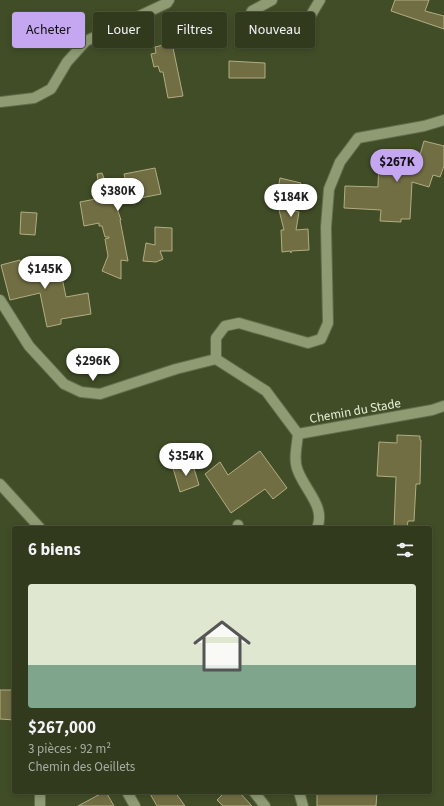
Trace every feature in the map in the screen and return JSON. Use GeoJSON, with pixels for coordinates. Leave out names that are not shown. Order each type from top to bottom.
{"type":"FeatureCollection","features":[{"type":"Feature","properties":{"kind":"street"},"geometry":{"type":"LineString","coordinates":[[0,102],[34,98],[51,89],[67,62],[86,42],[167,3],[169,0]]}},
{"type":"Feature","properties":{"kind":"street"},"geometry":{"type":"LineString","coordinates":[[272,0],[252,11],[247,21],[247,31],[251,37],[261,40],[272,39],[298,28],[311,16],[320,0]]}},
{"type":"Feature","properties":{"kind":"street"},"geometry":{"type":"LineString","coordinates":[[216,358],[216,338],[225,326],[239,323],[308,343],[321,339],[328,324],[326,228],[329,188],[340,162],[358,138],[424,126],[444,120]]}},
{"type":"Feature","properties":{"kind":"street"},"geometry":{"type":"LineString","coordinates":[[0,300],[29,346],[64,384],[82,392],[100,394],[176,369],[216,358],[266,391],[298,434]]}},
{"type":"Feature","properties":{"kind":"street","name":"Chemin du Stade"},"geometry":{"type":"LineString","coordinates":[[318,526],[320,521],[318,509],[297,471],[295,457],[298,434],[432,410],[444,406]]}},
{"type":"Feature","properties":{"kind":"street"},"geometry":{"type":"LineString","coordinates":[[0,484],[38,526]]}},
{"type":"Feature","properties":{"kind":"street"},"geometry":{"type":"LineString","coordinates":[[40,794],[40,806]]}},
{"type":"Feature","properties":{"kind":"street"},"geometry":{"type":"LineString","coordinates":[[128,794],[135,806]]}},
{"type":"Feature","properties":{"kind":"street"},"geometry":{"type":"LineString","coordinates":[[256,794],[265,806]]}},
{"type":"Feature","properties":{"kind":"street"},"geometry":{"type":"LineString","coordinates":[[300,794],[303,806]]}},
{"type":"Feature","properties":{"kind":"building"},"geometry":{"type":"Polygon","coordinates":[[[395,0],[429,0],[425,11],[444,16],[444,29],[391,11],[395,0]]]}},
{"type":"Feature","properties":{"kind":"building"},"geometry":{"type":"Polygon","coordinates":[[[162,45],[162,48],[173,48],[183,96],[168,98],[163,72],[160,72],[158,66],[154,67],[151,54],[156,53],[155,47],[162,45]]]}},
{"type":"Feature","properties":{"kind":"building"},"geometry":{"type":"Polygon","coordinates":[[[229,61],[265,63],[265,78],[229,78],[229,61]]]}},
{"type":"Feature","properties":{"kind":"building"},"geometry":{"type":"Polygon","coordinates":[[[424,141],[444,146],[444,166],[440,177],[433,175],[429,187],[412,182],[410,219],[401,219],[401,222],[380,221],[381,210],[344,208],[345,186],[378,187],[379,155],[419,158],[424,141]]]}},
{"type":"Feature","properties":{"kind":"building"},"geometry":{"type":"Polygon","coordinates":[[[155,168],[161,194],[115,203],[121,220],[128,261],[121,260],[121,279],[102,271],[108,256],[105,239],[109,237],[105,237],[102,226],[99,226],[99,223],[84,226],[80,202],[101,198],[97,174],[102,173],[107,186],[126,183],[124,174],[155,168]]]}},
{"type":"Feature","properties":{"kind":"building"},"geometry":{"type":"Polygon","coordinates":[[[280,178],[301,183],[293,211],[299,212],[296,230],[308,229],[309,250],[291,251],[291,253],[290,251],[282,252],[281,230],[284,230],[278,206],[275,206],[280,178]]]}},
{"type":"Feature","properties":{"kind":"building"},"geometry":{"type":"Polygon","coordinates":[[[21,212],[37,213],[35,235],[20,234],[21,212]]]}},
{"type":"Feature","properties":{"kind":"building"},"geometry":{"type":"Polygon","coordinates":[[[155,227],[172,228],[172,251],[160,251],[163,259],[156,262],[143,261],[146,243],[155,245],[155,227]]]}},
{"type":"Feature","properties":{"kind":"building"},"geometry":{"type":"Polygon","coordinates":[[[58,258],[66,297],[88,293],[91,314],[61,319],[61,324],[47,327],[40,293],[10,300],[1,265],[20,260],[21,266],[58,258]]]}},
{"type":"Feature","properties":{"kind":"building"},"geometry":{"type":"Polygon","coordinates":[[[397,435],[420,436],[421,440],[420,484],[416,484],[414,521],[408,521],[407,526],[394,526],[396,477],[377,476],[379,442],[397,443],[397,435]]]}},
{"type":"Feature","properties":{"kind":"building"},"geometry":{"type":"Polygon","coordinates":[[[260,451],[287,488],[273,499],[265,489],[231,513],[205,474],[220,462],[228,475],[260,451]]]}},
{"type":"Feature","properties":{"kind":"building"},"geometry":{"type":"Polygon","coordinates":[[[192,462],[199,485],[180,492],[173,468],[192,462]]]}},
{"type":"Feature","properties":{"kind":"building"},"geometry":{"type":"Polygon","coordinates":[[[0,690],[12,690],[12,720],[0,719],[0,690]]]}},
{"type":"Feature","properties":{"kind":"building"},"geometry":{"type":"Polygon","coordinates":[[[100,794],[107,794],[114,806],[78,806],[100,794]]]}},
{"type":"Feature","properties":{"kind":"building"},"geometry":{"type":"Polygon","coordinates":[[[150,794],[176,794],[185,806],[157,806],[150,794]]]}},
{"type":"Feature","properties":{"kind":"building"},"geometry":{"type":"Polygon","coordinates":[[[223,794],[241,794],[252,806],[223,806],[217,800],[223,794]]]}},
{"type":"Feature","properties":{"kind":"building"},"geometry":{"type":"Polygon","coordinates":[[[317,794],[377,794],[376,806],[317,806],[317,794]]]}}]}
